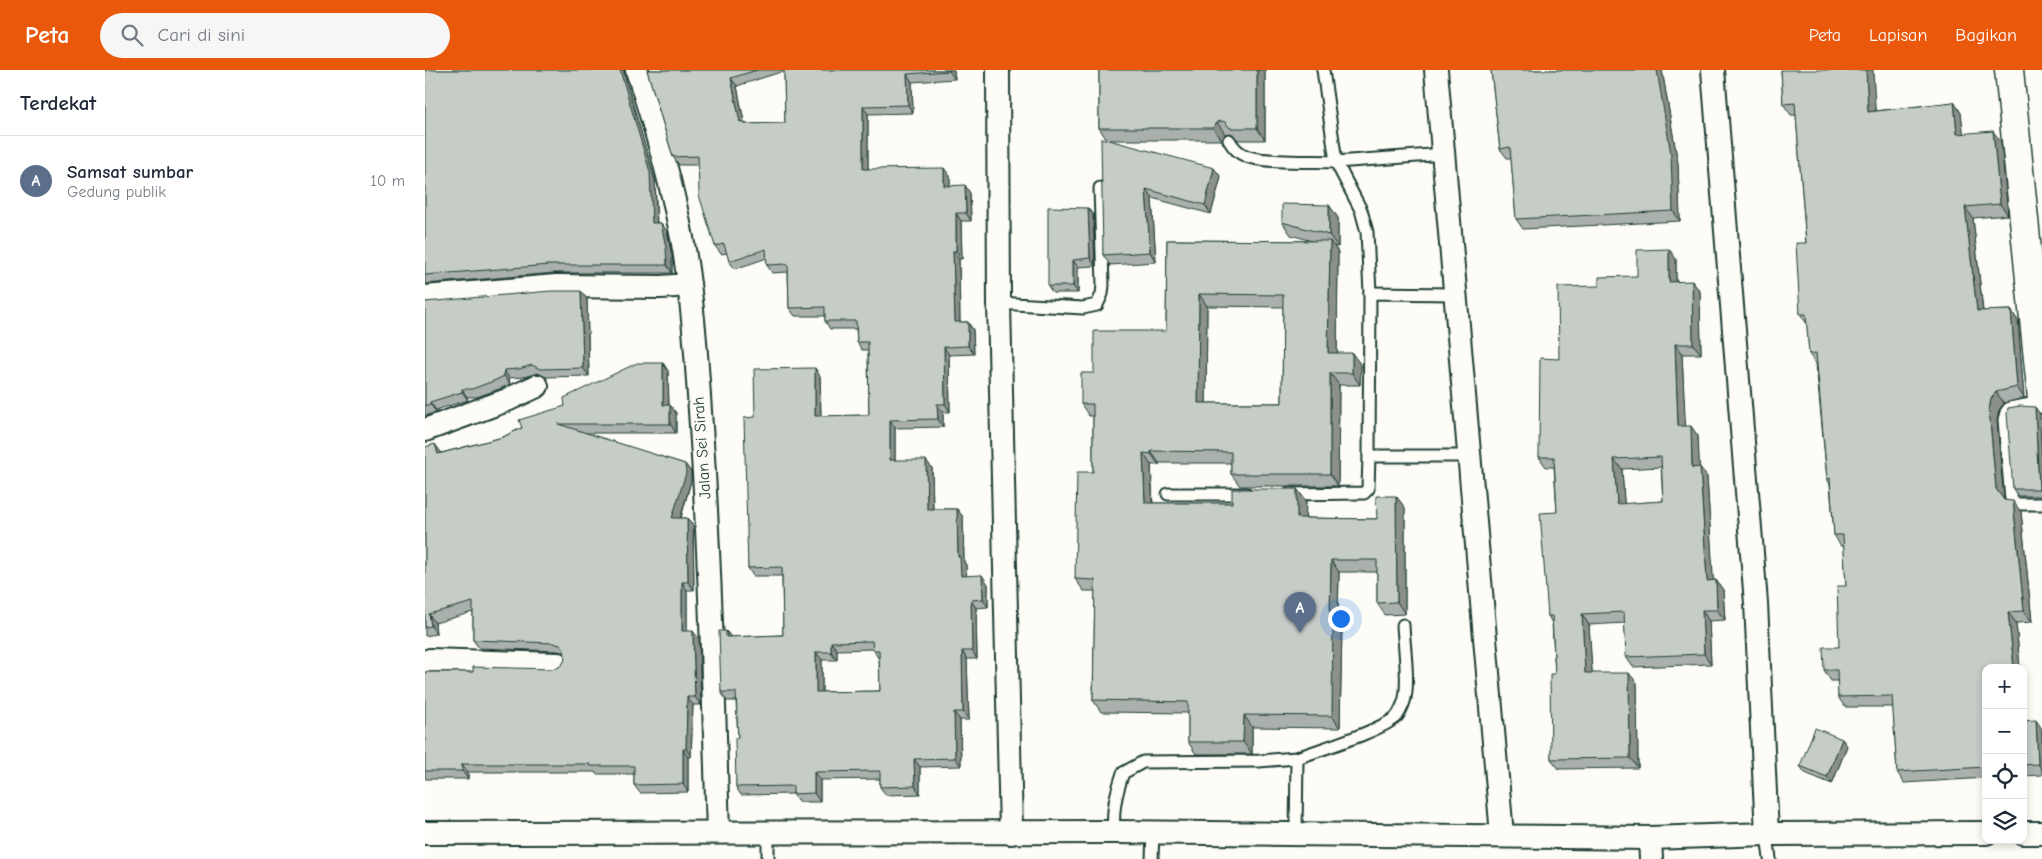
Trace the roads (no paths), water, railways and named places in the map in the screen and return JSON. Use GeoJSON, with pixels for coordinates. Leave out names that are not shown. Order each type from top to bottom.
{"type":"FeatureCollection","features":[{"type":"Feature","properties":{"kind":"main road"},"geometry":{"type":"LineString","coordinates":[[2009,70],[2042,401]]}},
{"type":"Feature","properties":{"kind":"street","name":"Jalan Sei Sirah"},"geometry":{"type":"LineString","coordinates":[[637,70],[649,106],[669,187],[681,238],[689,285],[697,368],[711,597],[718,832]]}},
{"type":"Feature","properties":{"kind":"street"},"geometry":{"type":"LineString","coordinates":[[999,70],[999,303],[1011,833]]}},
{"type":"Feature","properties":{"kind":"street"},"geometry":{"type":"LineString","coordinates":[[1436,70],[1445,154],[1455,294],[1503,835]]}},
{"type":"Feature","properties":{"kind":"street"},"geometry":{"type":"LineString","coordinates":[[1713,70],[1756,603],[1767,834]]}},
{"type":"Feature","properties":{"kind":"street"},"geometry":{"type":"LineString","coordinates":[[425,297],[556,286],[661,287],[689,285]]}},
{"type":"Feature","properties":{"kind":"street"},"geometry":{"type":"LineString","coordinates":[[425,430],[507,400],[537,386]]}},
{"type":"Feature","properties":{"kind":"street"},"geometry":{"type":"LineString","coordinates":[[427,657],[558,664]]}},
{"type":"Feature","properties":{"kind":"street"},"geometry":{"type":"LineString","coordinates":[[425,833],[1114,832],[1503,835],[1651,848],[1767,834],[1982,833]]}},
{"type":"Feature","properties":{"kind":"street"},"geometry":{"type":"LineString","coordinates":[[2027,833],[2042,833]]}},
{"type":"Feature","properties":{"kind":"lane"},"geometry":{"type":"LineString","coordinates":[[1168,494],[1363,493],[1368,489],[1370,293],[1365,225],[1361,210],[1336,162],[1323,70]]}},
{"type":"Feature","properties":{"kind":"lane"},"geometry":{"type":"LineString","coordinates":[[1229,140],[1234,148],[1246,156],[1265,159],[1336,162],[1445,154]]}},
{"type":"Feature","properties":{"kind":"lane"},"geometry":{"type":"LineString","coordinates":[[999,303],[1083,308],[1097,305],[1103,294],[1100,188]]}},
{"type":"Feature","properties":{"kind":"lane"},"geometry":{"type":"LineString","coordinates":[[1370,293],[1455,294]]}},
{"type":"Feature","properties":{"kind":"lane"},"geometry":{"type":"LineString","coordinates":[[2042,401],[2009,408],[2004,420],[2011,499],[2015,504],[2042,504]]}},
{"type":"Feature","properties":{"kind":"lane"},"geometry":{"type":"LineString","coordinates":[[1369,456],[1469,456]]}},
{"type":"Feature","properties":{"kind":"lane"},"geometry":{"type":"LineString","coordinates":[[1114,832],[1112,815],[1114,798],[1123,773],[1143,762],[1297,758],[1360,735],[1397,716],[1405,699],[1403,624]]}},
{"type":"Feature","properties":{"kind":"lane"},"geometry":{"type":"LineString","coordinates":[[1296,834],[1297,758]]}},
{"type":"Feature","properties":{"kind":"lane"},"geometry":{"type":"LineString","coordinates":[[768,833],[768,859]]}},
{"type":"Feature","properties":{"kind":"lane"},"geometry":{"type":"LineString","coordinates":[[1152,859],[1153,833]]}},
{"type":"Feature","properties":{"kind":"lane"},"geometry":{"type":"LineString","coordinates":[[1767,834],[1770,859]]}},
{"type":"Feature","properties":{"kind":"place","name":"Samsat sumbar"},"geometry":{"type":"Point","coordinates":[1300,633]}}]}
